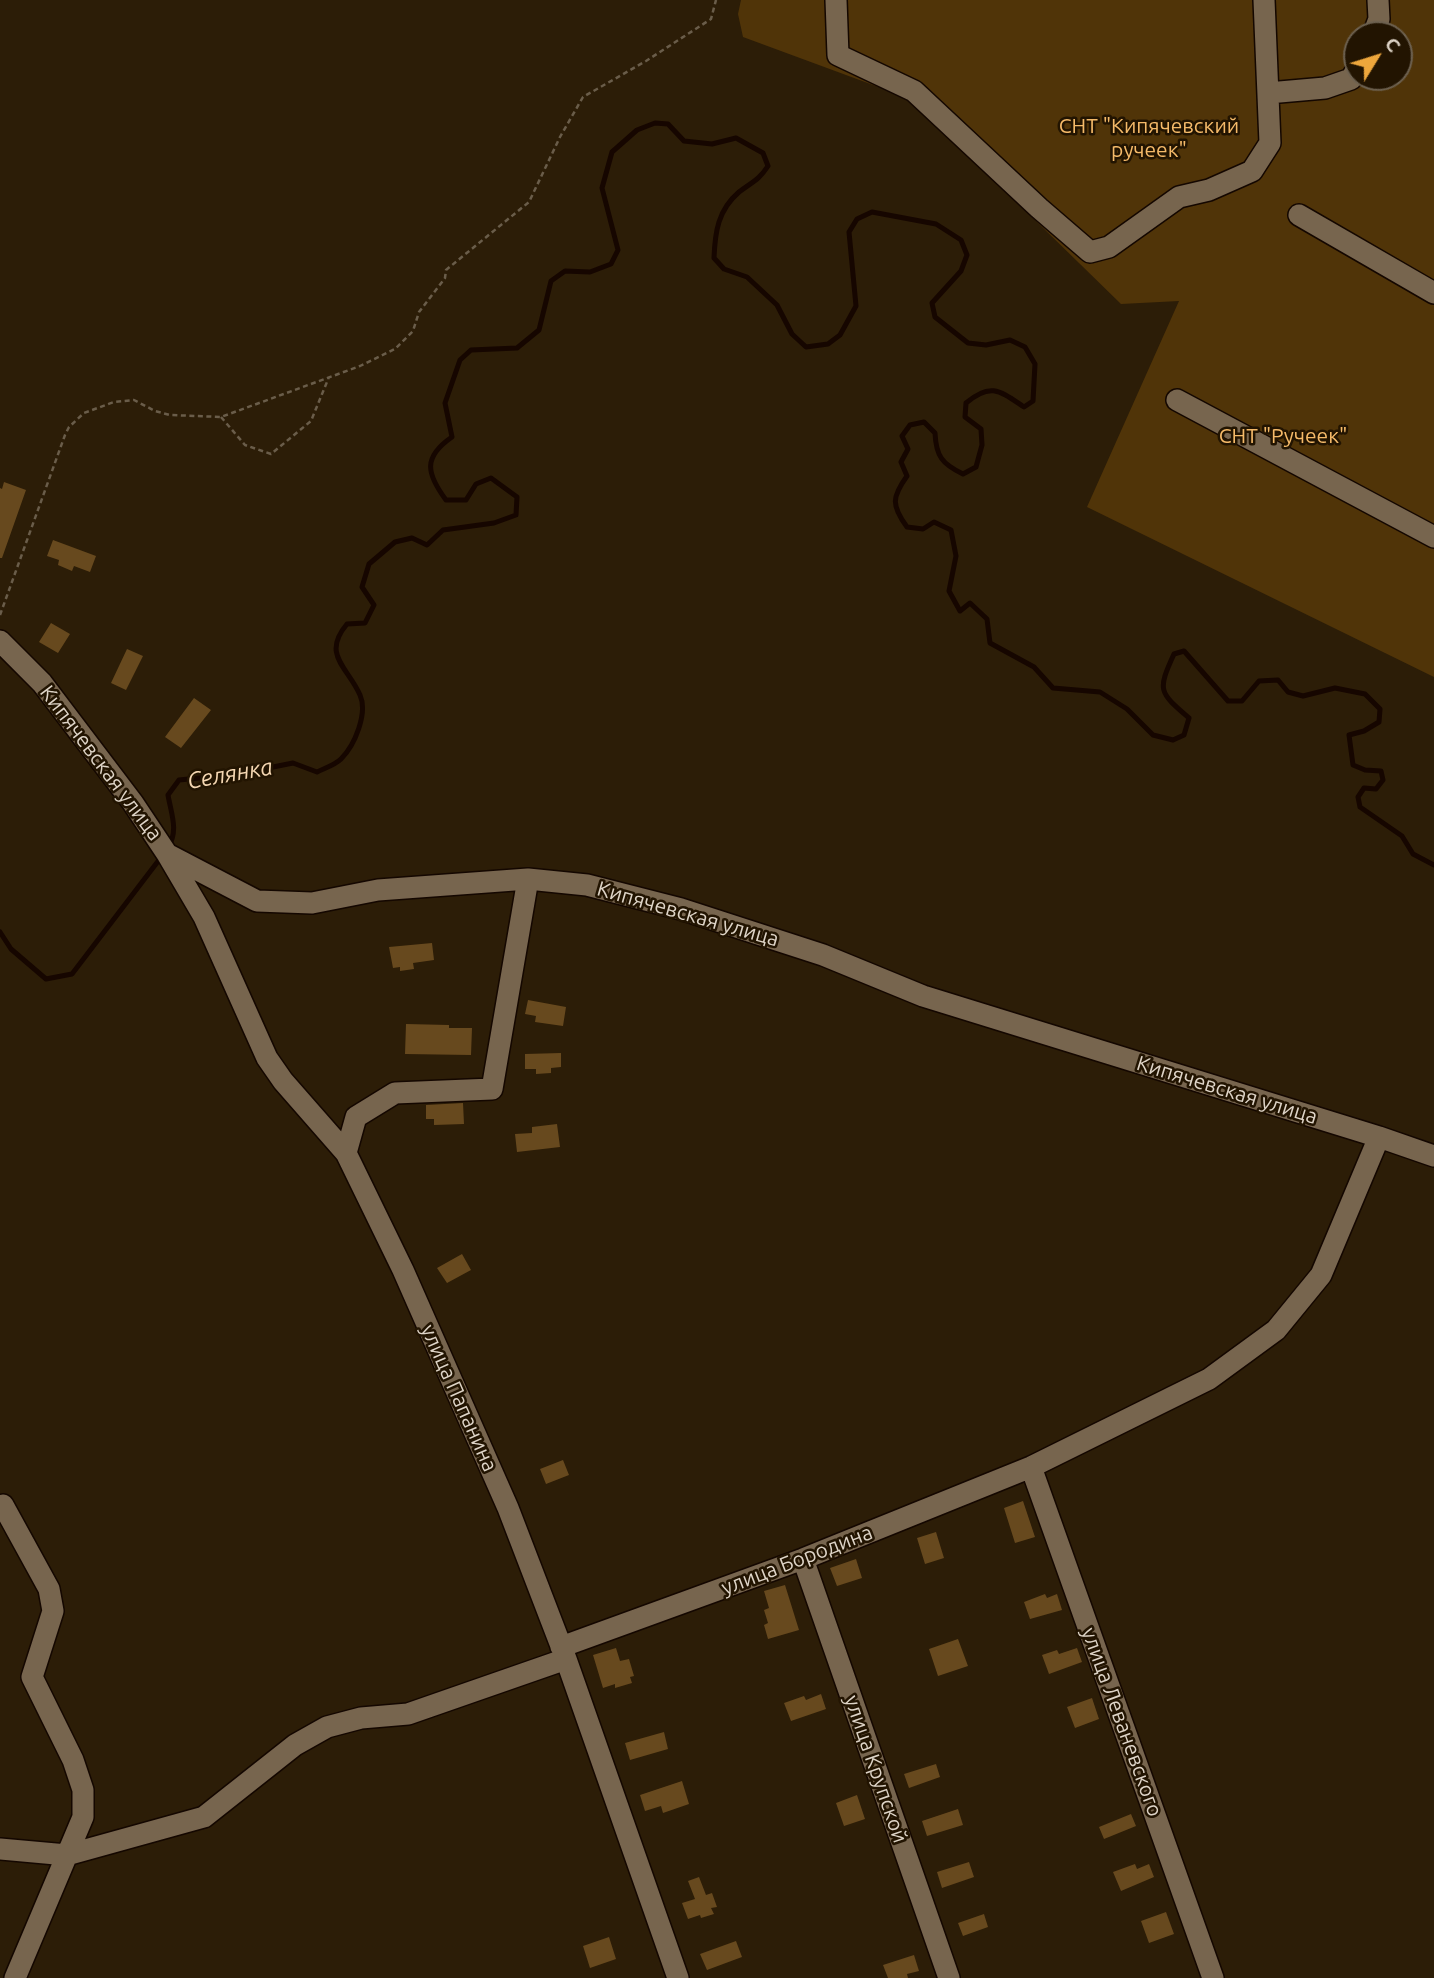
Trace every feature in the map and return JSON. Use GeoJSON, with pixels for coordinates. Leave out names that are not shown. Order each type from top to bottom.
{"type":"FeatureCollection","features":[{"type":"Feature","properties":{"kind":"street"},"geometry":{"type":"LineString","coordinates":[[836,0],[838,55],[914,91],[1090,252],[1110,247],[1179,197],[1209,190],[1252,171],[1270,143],[1264,0]]}},
{"type":"Feature","properties":{"kind":"street"},"geometry":{"type":"LineString","coordinates":[[1378,0],[1378,21]]}},
{"type":"Feature","properties":{"kind":"street"},"geometry":{"type":"LineString","coordinates":[[1268,93],[1325,88],[1343,82]]}},
{"type":"Feature","properties":{"kind":"street"},"geometry":{"type":"LineString","coordinates":[[1299,215],[1434,293]]}},
{"type":"Feature","properties":{"kind":"street"},"geometry":{"type":"LineString","coordinates":[[1177,400],[1434,537]]}},
{"type":"Feature","properties":{"kind":"street","name":"Кипячевская улица"},"geometry":{"type":"LineString","coordinates":[[0,641],[42,683],[133,803],[167,854],[257,901],[312,903],[378,890],[528,879],[587,885],[681,909],[823,955],[923,996],[1434,1156]]}},
{"type":"Feature","properties":{"kind":"street","name":"улица Папанина"},"geometry":{"type":"LineString","coordinates":[[167,854],[204,917],[267,1058],[283,1082],[346,1153],[403,1270],[502,1495],[563,1653],[678,1978]]}},
{"type":"Feature","properties":{"kind":"street"},"geometry":{"type":"LineString","coordinates":[[346,1153],[356,1117],[395,1093],[492,1089],[528,879]]}},
{"type":"Feature","properties":{"kind":"street","name":"улица Бородина"},"geometry":{"type":"LineString","coordinates":[[67,1855],[204,1817],[295,1745],[327,1727],[361,1718],[408,1714],[803,1559],[1031,1467],[1209,1380],[1276,1331],[1321,1275],[1379,1137]]}},
{"type":"Feature","properties":{"kind":"street","name":"улица Леваневского"},"geometry":{"type":"LineString","coordinates":[[1031,1467],[1213,1978]]}},
{"type":"Feature","properties":{"kind":"street"},"geometry":{"type":"LineString","coordinates":[[1,1506],[49,1589],[53,1611],[32,1677],[73,1760],[83,1790],[83,1817],[15,1978]]}},
{"type":"Feature","properties":{"kind":"street","name":"улица Крупской"},"geometry":{"type":"LineString","coordinates":[[803,1559],[949,1978]]}},
{"type":"Feature","properties":{"kind":"street"},"geometry":{"type":"LineString","coordinates":[[0,1849],[67,1855]]}},
{"type":"Feature","properties":{"kind":"path"},"geometry":{"type":"LineString","coordinates":[[0,615],[65,435],[69,427],[84,413],[114,402],[134,400],[170,415],[222,417],[360,366],[395,349],[413,331],[419,312],[445,278],[446,270],[529,202],[560,137],[583,97],[711,19],[716,0]]}},
{"type":"Feature","properties":{"kind":"path"},"geometry":{"type":"LineString","coordinates":[[222,417],[245,445],[271,454],[310,421],[329,377]]}},
{"type":"Feature","properties":{"kind":"green space"},"geometry":{"type":"Polygon","coordinates":[[[741,0],[1434,0],[1434,677],[1087,507],[1179,301],[1121,304],[911,99],[743,37],[738,14],[741,0]]]}},
{"type":"Feature","properties":{"kind":"building"},"geometry":{"type":"Polygon","coordinates":[[[4,482],[26,490],[0,558],[0,488],[2,489],[4,482]]]}},
{"type":"Feature","properties":{"kind":"building"},"geometry":{"type":"Polygon","coordinates":[[[53,540],[96,556],[90,572],[74,566],[72,571],[58,565],[59,560],[47,556],[53,540]]]}},
{"type":"Feature","properties":{"kind":"building"},"geometry":{"type":"Polygon","coordinates":[[[51,623],[70,634],[58,653],[39,642],[51,623]]]}},
{"type":"Feature","properties":{"kind":"building"},"geometry":{"type":"Polygon","coordinates":[[[127,649],[143,656],[126,690],[111,683],[127,649]]]}},
{"type":"Feature","properties":{"kind":"building"},"geometry":{"type":"Polygon","coordinates":[[[194,698],[211,710],[181,748],[165,737],[194,698]]]}},
{"type":"Feature","properties":{"kind":"building"},"geometry":{"type":"Polygon","coordinates":[[[432,943],[434,960],[413,963],[414,969],[400,971],[400,967],[393,968],[389,947],[432,943]]]}},
{"type":"Feature","properties":{"kind":"building"},"geometry":{"type":"Polygon","coordinates":[[[528,1000],[566,1007],[563,1026],[535,1022],[536,1016],[525,1014],[528,1000]]]}},
{"type":"Feature","properties":{"kind":"building"},"geometry":{"type":"Polygon","coordinates":[[[406,1024],[472,1028],[471,1055],[405,1054],[406,1024]]]}},
{"type":"Feature","properties":{"kind":"building"},"geometry":{"type":"Polygon","coordinates":[[[561,1053],[561,1067],[551,1068],[551,1073],[536,1074],[536,1069],[525,1069],[525,1054],[561,1053]]]}},
{"type":"Feature","properties":{"kind":"building"},"geometry":{"type":"Polygon","coordinates":[[[463,1103],[464,1124],[434,1125],[434,1119],[426,1119],[426,1105],[463,1103]]]}},
{"type":"Feature","properties":{"kind":"building"},"geometry":{"type":"Polygon","coordinates":[[[557,1124],[560,1147],[517,1152],[515,1134],[532,1133],[532,1127],[557,1124]]]}},
{"type":"Feature","properties":{"kind":"building"},"geometry":{"type":"Polygon","coordinates":[[[462,1254],[471,1270],[447,1283],[437,1268],[462,1254]]]}},
{"type":"Feature","properties":{"kind":"building"},"geometry":{"type":"Polygon","coordinates":[[[563,1460],[569,1475],[546,1484],[540,1469],[563,1460]]]}},
{"type":"Feature","properties":{"kind":"building"},"geometry":{"type":"Polygon","coordinates":[[[1023,1501],[1035,1537],[1015,1543],[1004,1508],[1023,1501]]]}},
{"type":"Feature","properties":{"kind":"building"},"geometry":{"type":"Polygon","coordinates":[[[936,1532],[944,1558],[925,1564],[917,1538],[936,1532]]]}},
{"type":"Feature","properties":{"kind":"building"},"geometry":{"type":"Polygon","coordinates":[[[856,1559],[862,1578],[837,1586],[830,1568],[856,1559]]]}},
{"type":"Feature","properties":{"kind":"building"},"geometry":{"type":"Polygon","coordinates":[[[785,1585],[799,1630],[768,1639],[764,1625],[768,1623],[764,1610],[769,1608],[764,1591],[785,1585]]]}},
{"type":"Feature","properties":{"kind":"building"},"geometry":{"type":"Polygon","coordinates":[[[1045,1594],[1047,1598],[1057,1594],[1062,1610],[1030,1619],[1024,1602],[1045,1594]]]}},
{"type":"Feature","properties":{"kind":"building"},"geometry":{"type":"Polygon","coordinates":[[[958,1639],[968,1666],[938,1676],[929,1649],[958,1639]]]}},
{"type":"Feature","properties":{"kind":"building"},"geometry":{"type":"Polygon","coordinates":[[[616,1648],[620,1661],[629,1659],[634,1676],[630,1677],[632,1683],[603,1688],[593,1655],[616,1648]]]}},
{"type":"Feature","properties":{"kind":"building"},"geometry":{"type":"Polygon","coordinates":[[[1077,1648],[1082,1662],[1049,1674],[1042,1655],[1057,1650],[1059,1654],[1077,1648]]]}},
{"type":"Feature","properties":{"kind":"building"},"geometry":{"type":"Polygon","coordinates":[[[821,1694],[826,1709],[791,1721],[784,1703],[804,1696],[806,1700],[821,1694]]]}},
{"type":"Feature","properties":{"kind":"building"},"geometry":{"type":"Polygon","coordinates":[[[1092,1698],[1099,1719],[1075,1728],[1067,1707],[1092,1698]]]}},
{"type":"Feature","properties":{"kind":"building"},"geometry":{"type":"Polygon","coordinates":[[[664,1732],[668,1749],[630,1760],[625,1743],[664,1732]]]}},
{"type":"Feature","properties":{"kind":"building"},"geometry":{"type":"Polygon","coordinates":[[[936,1764],[940,1777],[909,1788],[904,1774],[936,1764]]]}},
{"type":"Feature","properties":{"kind":"building"},"geometry":{"type":"Polygon","coordinates":[[[682,1781],[689,1804],[663,1813],[661,1806],[645,1811],[640,1795],[682,1781]]]}},
{"type":"Feature","properties":{"kind":"building"},"geometry":{"type":"Polygon","coordinates":[[[857,1795],[865,1819],[844,1826],[836,1803],[857,1795]]]}},
{"type":"Feature","properties":{"kind":"building"},"geometry":{"type":"Polygon","coordinates":[[[958,1809],[963,1825],[927,1836],[922,1821],[958,1809]]]}},
{"type":"Feature","properties":{"kind":"building"},"geometry":{"type":"Polygon","coordinates":[[[1131,1814],[1136,1826],[1104,1839],[1099,1827],[1131,1814]]]}},
{"type":"Feature","properties":{"kind":"building"},"geometry":{"type":"Polygon","coordinates":[[[969,1862],[974,1877],[942,1888],[937,1872],[969,1862]]]}},
{"type":"Feature","properties":{"kind":"building"},"geometry":{"type":"Polygon","coordinates":[[[1135,1864],[1137,1869],[1149,1864],[1154,1877],[1121,1891],[1113,1872],[1135,1864]]]}},
{"type":"Feature","properties":{"kind":"building"},"geometry":{"type":"Polygon","coordinates":[[[699,1877],[706,1895],[712,1893],[717,1907],[711,1908],[714,1914],[688,1919],[682,1903],[695,1899],[688,1881],[699,1877]]]}},
{"type":"Feature","properties":{"kind":"building"},"geometry":{"type":"Polygon","coordinates":[[[1166,1912],[1174,1934],[1149,1943],[1141,1921],[1166,1912]]]}},
{"type":"Feature","properties":{"kind":"building"},"geometry":{"type":"Polygon","coordinates":[[[984,1914],[988,1927],[963,1936],[958,1923],[984,1914]]]}},
{"type":"Feature","properties":{"kind":"building"},"geometry":{"type":"Polygon","coordinates":[[[609,1937],[616,1959],[590,1968],[583,1946],[609,1937]]]}},
{"type":"Feature","properties":{"kind":"building"},"geometry":{"type":"Polygon","coordinates":[[[736,1941],[742,1957],[707,1970],[700,1954],[736,1941]]]}},
{"type":"Feature","properties":{"kind":"building"},"geometry":{"type":"Polygon","coordinates":[[[914,1955],[919,1971],[907,1974],[908,1978],[888,1978],[883,1965],[914,1955]]]}},
{"type":"Feature","properties":{"kind":"waterway","name":"Селянка"},"geometry":{"type":"LineString","coordinates":[[168,847],[174,828],[168,795],[179,780],[238,774],[293,763],[317,772],[336,763],[346,753],[359,728],[362,702],[355,685],[339,661],[336,644],[347,624],[365,623],[374,605],[362,587],[369,564],[395,542],[412,538],[427,545],[443,530],[494,523],[516,515],[517,497],[491,478],[476,484],[466,500],[446,500],[434,482],[431,473],[432,459],[436,451],[452,437],[445,403],[460,360],[471,350],[517,348],[539,330],[551,281],[565,271],[590,272],[611,264],[618,250],[602,188],[612,152],[637,130],[655,123],[668,124],[684,141],[712,144],[736,138],[763,153],[768,166],[732,199],[722,214],[715,239],[714,258],[724,269],[747,277],[777,305],[792,334],[806,347],[828,344],[840,335],[856,306],[849,232],[857,219],[872,212],[936,224],[961,240],[967,255],[961,271],[932,303],[935,317],[968,343],[986,345],[1010,340],[1025,347],[1035,364],[1033,401],[1024,407],[1002,393],[989,391],[966,403],[965,417],[981,429],[982,445],[976,467],[963,474],[950,467],[942,458],[937,448],[935,433],[924,422],[910,425],[902,436],[908,449],[901,462],[907,476],[895,501],[898,513],[907,527],[923,529],[934,522],[951,530],[956,556],[949,591],[960,611],[970,603],[987,619],[990,643],[1034,667],[1053,688],[1100,692],[1127,709],[1153,735],[1173,740],[1184,735],[1189,718],[1167,696],[1163,684],[1174,654],[1184,651],[1228,701],[1242,701],[1259,681],[1278,680],[1288,692],[1303,696],[1335,688],[1365,694],[1380,709],[1379,722],[1364,731],[1349,735],[1353,765],[1365,770],[1381,771],[1383,780],[1376,789],[1364,788],[1358,797],[1360,807],[1402,836],[1413,854],[1434,865]]}},
{"type":"Feature","properties":{"kind":"waterway","name":"Селянка"},"geometry":{"type":"LineString","coordinates":[[0,932],[11,949],[46,979],[72,974],[162,856]]}},
{"type":"Feature","properties":{"kind":"park label","name":"СНТ \"Кипячевский ручеек\""},"geometry":{"type":"Point","coordinates":[1149,138]}},
{"type":"Feature","properties":{"kind":"park label","name":"СНТ \"Ручеек\""},"geometry":{"type":"Point","coordinates":[1283,436]}}]}
